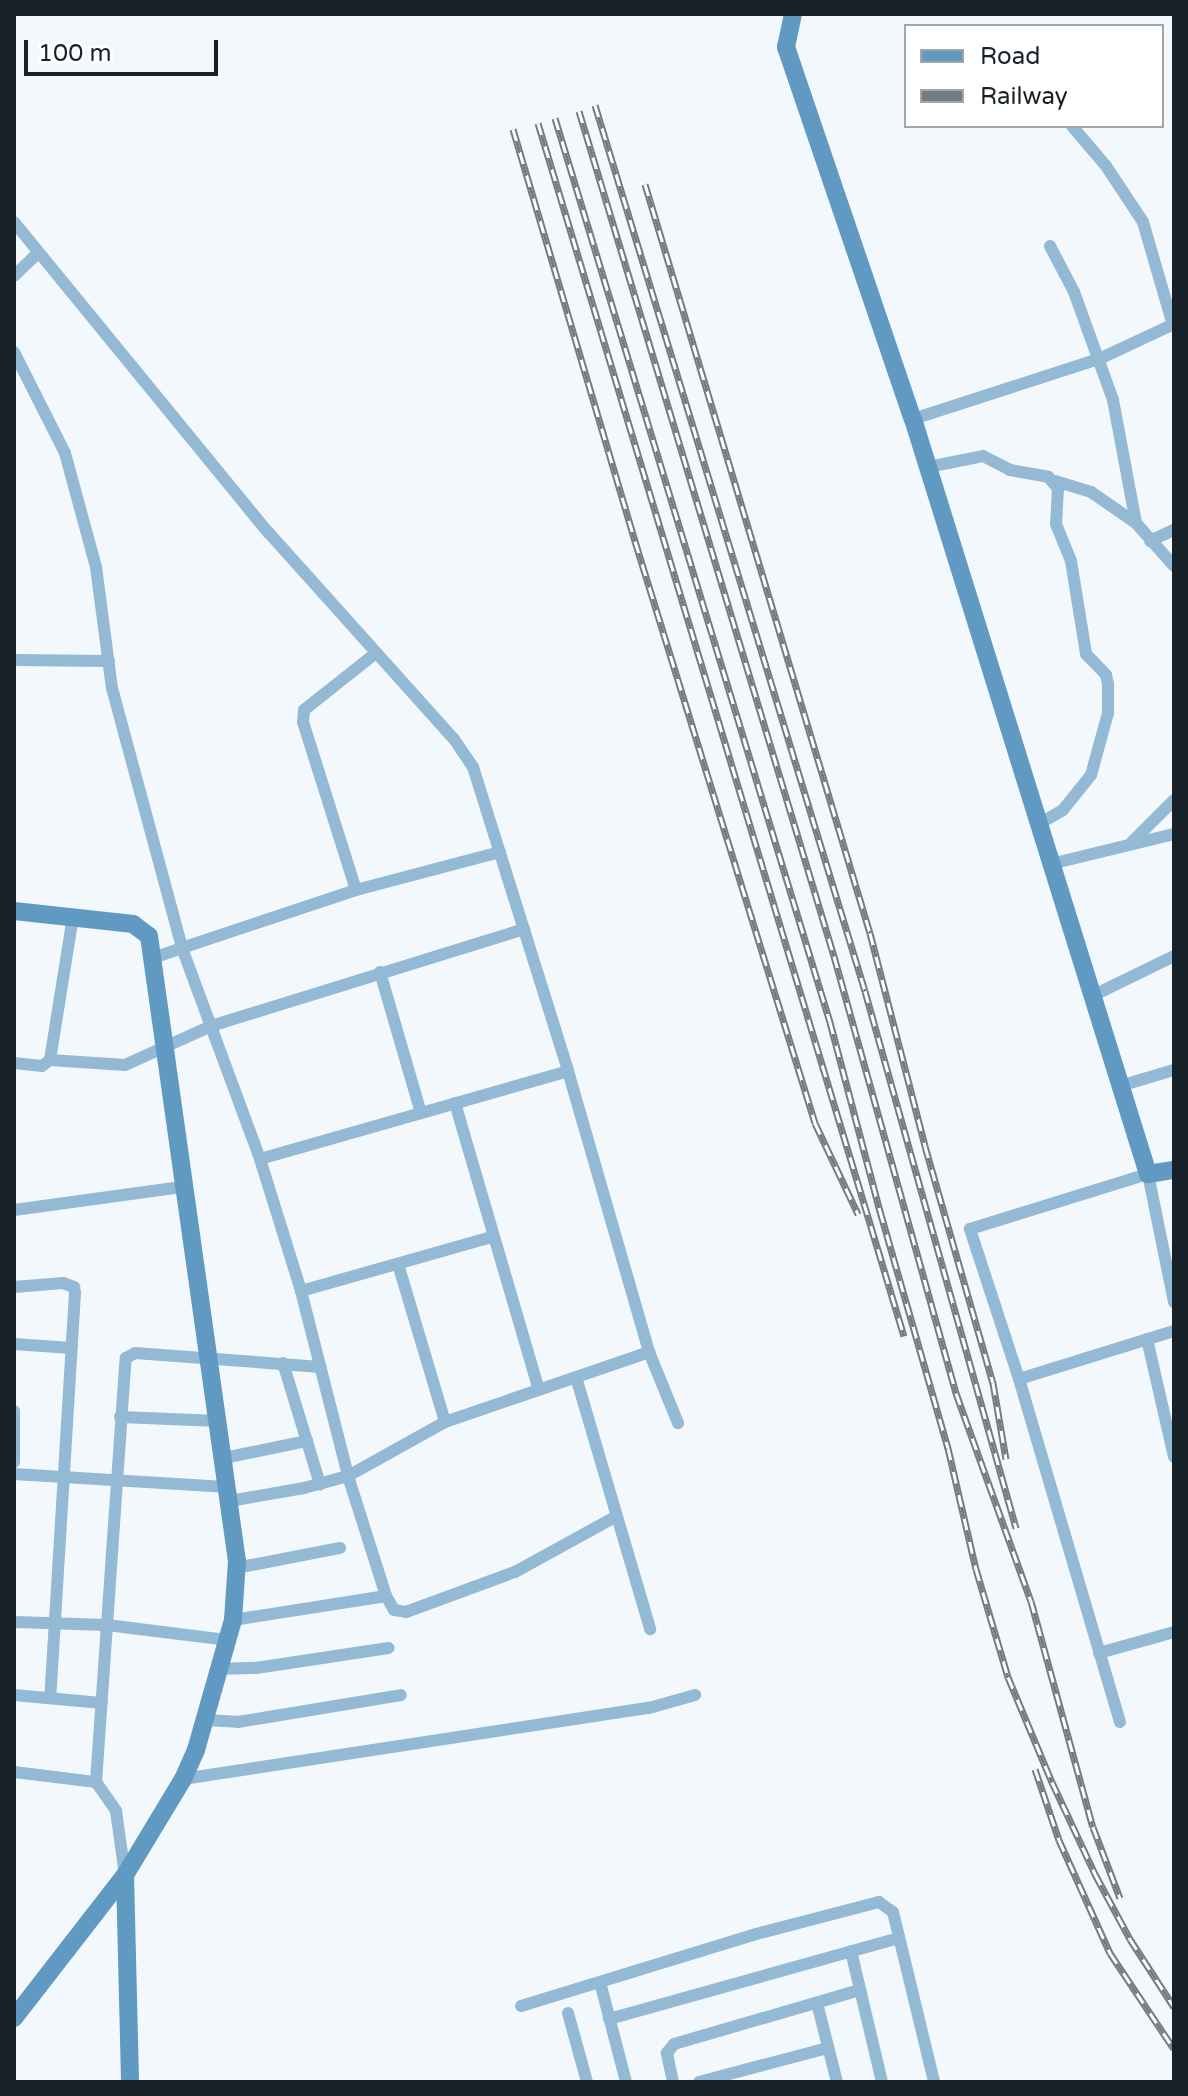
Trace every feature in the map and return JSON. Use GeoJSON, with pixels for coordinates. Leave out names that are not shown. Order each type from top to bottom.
{"type":"FeatureCollection","features":[{"type":"Feature","properties":{"kind":"main road"},"geometry":{"type":"LineString","coordinates":[[793,14],[786,47],[913,419],[1148,1174],[1174,1170]]}},
{"type":"Feature","properties":{"kind":"main road"},"geometry":{"type":"LineString","coordinates":[[14,911],[141,927],[149,936],[183,1187],[230,1494],[236,1568],[233,1620],[228,1640],[183,1779],[125,1875],[14,2018]]}},
{"type":"Feature","properties":{"kind":"main road"},"geometry":{"type":"LineString","coordinates":[[125,1875],[130,2082]]}},
{"type":"Feature","properties":{"kind":"street"},"geometry":{"type":"LineString","coordinates":[[913,419],[1099,359],[1173,324],[1143,222],[1106,166],[1074,128]]}},
{"type":"Feature","properties":{"kind":"street"},"geometry":{"type":"LineString","coordinates":[[14,222],[259,521],[454,739],[473,767],[568,1071],[649,1352],[678,1423]]}},
{"type":"Feature","properties":{"kind":"street"},"geometry":{"type":"LineString","coordinates":[[1050,246],[1067,276],[1119,420],[1136,523]]}},
{"type":"Feature","properties":{"kind":"street"},"geometry":{"type":"LineString","coordinates":[[14,276],[38,253]]}},
{"type":"Feature","properties":{"kind":"street"},"geometry":{"type":"LineString","coordinates":[[14,352],[65,453],[96,567],[112,688],[182,948],[260,1159],[301,1291],[348,1476],[386,1596],[394,1610],[406,1612],[515,1572],[615,1517]]}},
{"type":"Feature","properties":{"kind":"street"},"geometry":{"type":"LineString","coordinates":[[928,467],[983,456],[1010,470],[1091,492],[1136,523],[1174,566]]}},
{"type":"Feature","properties":{"kind":"street"},"geometry":{"type":"LineString","coordinates":[[1039,824],[1070,802],[1091,775],[1108,713],[1106,675],[1086,654],[1071,561],[1056,524],[1058,488],[1055,481]]}},
{"type":"Feature","properties":{"kind":"street"},"geometry":{"type":"LineString","coordinates":[[1150,541],[1174,530]]}},
{"type":"Feature","properties":{"kind":"street"},"geometry":{"type":"LineString","coordinates":[[356,890],[303,722],[304,710],[376,653]]}},
{"type":"Feature","properties":{"kind":"street"},"geometry":{"type":"LineString","coordinates":[[14,660],[109,661]]}},
{"type":"Feature","properties":{"kind":"street"},"geometry":{"type":"LineString","coordinates":[[1132,842],[1174,800]]}},
{"type":"Feature","properties":{"kind":"street"},"geometry":{"type":"LineString","coordinates":[[1051,864],[1174,834]]}},
{"type":"Feature","properties":{"kind":"street"},"geometry":{"type":"LineString","coordinates":[[153,958],[356,890],[500,852]]}},
{"type":"Feature","properties":{"kind":"street"},"geometry":{"type":"LineString","coordinates":[[50,1060],[73,917]]}},
{"type":"Feature","properties":{"kind":"street"},"geometry":{"type":"LineString","coordinates":[[14,1063],[42,1066],[50,1060],[125,1065],[211,1026],[524,929]]}},
{"type":"Feature","properties":{"kind":"street"},"geometry":{"type":"LineString","coordinates":[[1092,996],[1174,956]]}},
{"type":"Feature","properties":{"kind":"street"},"geometry":{"type":"LineString","coordinates":[[380,972],[421,1113]]}},
{"type":"Feature","properties":{"kind":"street"},"geometry":{"type":"LineString","coordinates":[[1120,1086],[1174,1070]]}},
{"type":"Feature","properties":{"kind":"street"},"geometry":{"type":"LineString","coordinates":[[260,1159],[568,1071]]}},
{"type":"Feature","properties":{"kind":"street"},"geometry":{"type":"LineString","coordinates":[[455,1103],[539,1390]]}},
{"type":"Feature","properties":{"kind":"street"},"geometry":{"type":"LineString","coordinates":[[1120,1722],[1019,1379],[970,1229],[1148,1174],[1174,1302]]}},
{"type":"Feature","properties":{"kind":"street"},"geometry":{"type":"LineString","coordinates":[[14,1210],[183,1187]]}},
{"type":"Feature","properties":{"kind":"street"},"geometry":{"type":"LineString","coordinates":[[301,1291],[492,1237]]}},
{"type":"Feature","properties":{"kind":"street"},"geometry":{"type":"LineString","coordinates":[[398,1264],[445,1422]]}},
{"type":"Feature","properties":{"kind":"street"},"geometry":{"type":"LineString","coordinates":[[14,1287],[63,1283],[74,1287],[50,1696]]}},
{"type":"Feature","properties":{"kind":"street"},"geometry":{"type":"LineString","coordinates":[[1019,1379],[1174,1331]]}},
{"type":"Feature","properties":{"kind":"street"},"geometry":{"type":"LineString","coordinates":[[1147,1339],[1174,1457]]}},
{"type":"Feature","properties":{"kind":"street"},"geometry":{"type":"LineString","coordinates":[[14,1344],[71,1348]]}},
{"type":"Feature","properties":{"kind":"street"},"geometry":{"type":"LineString","coordinates":[[14,1474],[230,1494],[320,1484],[348,1476],[445,1422],[649,1352]]}},
{"type":"Feature","properties":{"kind":"street"},"geometry":{"type":"LineString","coordinates":[[125,1875],[116,1811],[96,1782],[124,1365],[129,1354],[320,1367]]}},
{"type":"Feature","properties":{"kind":"street"},"geometry":{"type":"LineString","coordinates":[[283,1363],[320,1484]]}},
{"type":"Feature","properties":{"kind":"street"},"geometry":{"type":"LineString","coordinates":[[576,1377],[650,1629]]}},
{"type":"Feature","properties":{"kind":"street"},"geometry":{"type":"LineString","coordinates":[[14,1411],[17,1416],[14,1462]]}},
{"type":"Feature","properties":{"kind":"street"},"geometry":{"type":"LineString","coordinates":[[120,1417],[219,1421]]}},
{"type":"Feature","properties":{"kind":"street"},"geometry":{"type":"LineString","coordinates":[[224,1458],[307,1441]]}},
{"type":"Feature","properties":{"kind":"street"},"geometry":{"type":"LineString","coordinates":[[236,1568],[340,1548]]}},
{"type":"Feature","properties":{"kind":"street"},"geometry":{"type":"LineString","coordinates":[[233,1620],[386,1596]]}},
{"type":"Feature","properties":{"kind":"street"},"geometry":{"type":"LineString","coordinates":[[14,1622],[107,1625],[228,1640]]}},
{"type":"Feature","properties":{"kind":"street"},"geometry":{"type":"LineString","coordinates":[[1099,1653],[1174,1632]]}},
{"type":"Feature","properties":{"kind":"street"},"geometry":{"type":"LineString","coordinates":[[219,1669],[256,1668],[389,1648]]}},
{"type":"Feature","properties":{"kind":"street"},"geometry":{"type":"LineString","coordinates":[[14,1695],[102,1703]]}},
{"type":"Feature","properties":{"kind":"street"},"geometry":{"type":"LineString","coordinates":[[204,1720],[238,1722],[401,1695]]}},
{"type":"Feature","properties":{"kind":"street"},"geometry":{"type":"LineString","coordinates":[[183,1779],[649,1708],[695,1695]]}},
{"type":"Feature","properties":{"kind":"street"},"geometry":{"type":"LineString","coordinates":[[14,1772],[96,1782]]}},
{"type":"Feature","properties":{"kind":"street"},"geometry":{"type":"LineString","coordinates":[[521,2006],[879,1902],[893,1912],[934,2082]]}},
{"type":"Feature","properties":{"kind":"street"},"geometry":{"type":"LineString","coordinates":[[609,2019],[899,1938]]}},
{"type":"Feature","properties":{"kind":"street"},"geometry":{"type":"LineString","coordinates":[[851,1951],[882,2082]]}},
{"type":"Feature","properties":{"kind":"street"},"geometry":{"type":"LineString","coordinates":[[600,1982],[626,2082]]}},
{"type":"Feature","properties":{"kind":"street"},"geometry":{"type":"LineString","coordinates":[[673,2082],[667,2053],[674,2044],[860,1990]]}},
{"type":"Feature","properties":{"kind":"street"},"geometry":{"type":"LineString","coordinates":[[817,2003],[837,2082]]}},
{"type":"Feature","properties":{"kind":"street"},"geometry":{"type":"LineString","coordinates":[[568,2013],[587,2082]]}},
{"type":"Feature","properties":{"kind":"street"},"geometry":{"type":"LineString","coordinates":[[699,2082],[828,2048]]}},
{"type":"Feature","properties":{"kind":"railway"},"geometry":{"type":"LineString","coordinates":[[595,105],[865,991],[1016,1528]]}},
{"type":"Feature","properties":{"kind":"railway"},"geometry":{"type":"LineString","coordinates":[[579,111],[834,956],[956,1393],[1031,1601],[1093,1827],[1120,1898]]}},
{"type":"Feature","properties":{"kind":"railway"},"geometry":{"type":"LineString","coordinates":[[555,118],[830,1022],[948,1448],[976,1569],[1008,1677],[1095,1874],[1130,1939],[1174,2007]]}},
{"type":"Feature","properties":{"kind":"railway"},"geometry":{"type":"LineString","coordinates":[[538,123],[904,1336]]}},
{"type":"Feature","properties":{"kind":"railway"},"geometry":{"type":"LineString","coordinates":[[513,129],[635,541],[815,1123],[858,1214]]}},
{"type":"Feature","properties":{"kind":"railway"},"geometry":{"type":"LineString","coordinates":[[645,184],[870,933],[925,1146],[993,1383],[1006,1459]]}},
{"type":"Feature","properties":{"kind":"railway"},"geometry":{"type":"LineString","coordinates":[[1035,1769],[1059,1840],[1110,1953],[1174,2049]]}}]}
